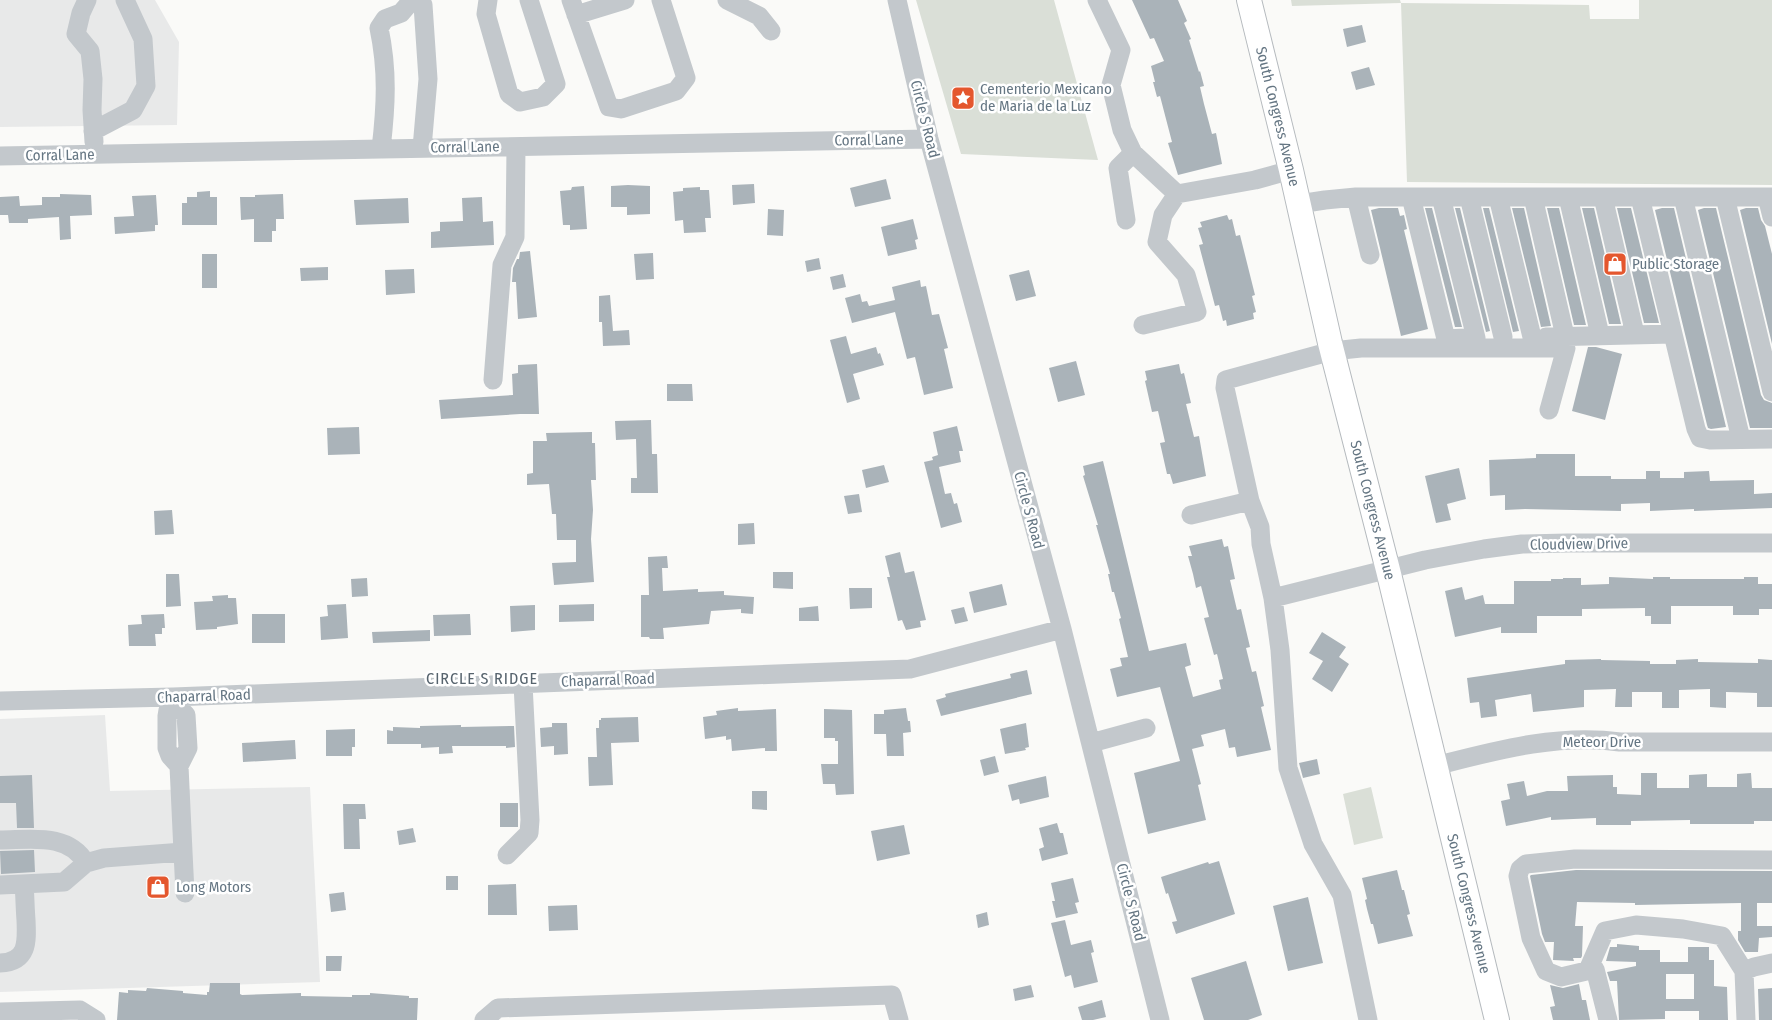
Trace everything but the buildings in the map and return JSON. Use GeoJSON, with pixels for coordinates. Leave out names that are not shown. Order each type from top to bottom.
{"type":"FeatureCollection","features":[{"type":"Feature","properties":{"kind":"main road","name":"South Congress Avenue"},"geometry":{"type":"LineString","coordinates":[[1250,0],[1332,351],[1388,570],[1497,1020]]}},
{"type":"Feature","properties":{"kind":"street"},"geometry":{"type":"LineString","coordinates":[[87,0],[81,13],[76,34],[90,51],[93,79],[95,154]]}},
{"type":"Feature","properties":{"kind":"street"},"geometry":{"type":"LineString","coordinates":[[94,131],[133,110],[146,86],[143,39],[125,0]]}},
{"type":"Feature","properties":{"kind":"street"},"geometry":{"type":"LineString","coordinates":[[381,149],[387,92],[384,53],[379,28],[385,19],[401,12],[413,0],[423,5],[426,42],[428,79],[422,148]]}},
{"type":"Feature","properties":{"kind":"street"},"geometry":{"type":"LineString","coordinates":[[488,0],[486,14],[509,94],[520,102],[543,97],[556,84],[528,0]]}},
{"type":"Feature","properties":{"kind":"street"},"geometry":{"type":"LineString","coordinates":[[625,0],[574,7],[609,107],[621,109],[676,91],[686,78],[662,0]]}},
{"type":"Feature","properties":{"kind":"street"},"geometry":{"type":"LineString","coordinates":[[727,0],[759,16],[771,31]]}},
{"type":"Feature","properties":{"kind":"street","name":"Circle S Road"},"geometry":{"type":"LineString","coordinates":[[897,0],[929,139],[1062,630],[1160,1020]]}},
{"type":"Feature","properties":{"kind":"street"},"geometry":{"type":"LineString","coordinates":[[1097,0],[1121,50],[1111,84],[1122,130],[1134,153],[1177,194]]}},
{"type":"Feature","properties":{"kind":"street","name":"Corral Lane"},"geometry":{"type":"LineString","coordinates":[[0,156],[929,139]]}},
{"type":"Feature","properties":{"kind":"street"},"geometry":{"type":"LineString","coordinates":[[493,380],[502,265],[515,237],[516,147]]}},
{"type":"Feature","properties":{"kind":"street"},"geometry":{"type":"LineString","coordinates":[[1126,220],[1118,168],[1134,153]]}},
{"type":"Feature","properties":{"kind":"street"},"geometry":{"type":"LineString","coordinates":[[1143,325],[1197,312],[1186,276],[1157,242],[1163,215],[1177,194],[1255,180],[1291,170]]}},
{"type":"Feature","properties":{"kind":"street"},"geometry":{"type":"LineString","coordinates":[[1356,197],[1370,255]]}},
{"type":"Feature","properties":{"kind":"street"},"geometry":{"type":"LineString","coordinates":[[1299,204],[1356,197],[1770,197],[1772,217]]}},
{"type":"Feature","properties":{"kind":"street"},"geometry":{"type":"LineString","coordinates":[[1411,197],[1446,339],[1672,334]]}},
{"type":"Feature","properties":{"kind":"street"},"geometry":{"type":"LineString","coordinates":[[1441,197],[1476,338]]}},
{"type":"Feature","properties":{"kind":"street"},"geometry":{"type":"LineString","coordinates":[[1469,197],[1503,338]]}},
{"type":"Feature","properties":{"kind":"street"},"geometry":{"type":"LineString","coordinates":[[1498,197],[1532,337]]}},
{"type":"Feature","properties":{"kind":"street"},"geometry":{"type":"LineString","coordinates":[[1533,197],[1565,336]]}},
{"type":"Feature","properties":{"kind":"street"},"geometry":{"type":"LineString","coordinates":[[1568,197],[1600,335]]}},
{"type":"Feature","properties":{"kind":"street"},"geometry":{"type":"LineString","coordinates":[[1602,197],[1634,334]]}},
{"type":"Feature","properties":{"kind":"street"},"geometry":{"type":"LineString","coordinates":[[1640,197],[1672,334],[1696,429],[1700,438],[1710,440],[1772,439]]}},
{"type":"Feature","properties":{"kind":"street"},"geometry":{"type":"LineString","coordinates":[[1683,197],[1741,440]]}},
{"type":"Feature","properties":{"kind":"street"},"geometry":{"type":"LineString","coordinates":[[1725,197],[1772,392]]}},
{"type":"Feature","properties":{"kind":"street"},"geometry":{"type":"LineString","coordinates":[[1368,1020],[1342,895],[1313,844],[1288,768],[1280,650],[1273,598],[1261,544],[1260,527],[1250,501],[1225,388],[1226,380],[1332,351],[1361,348],[1566,348],[1549,410]]}},
{"type":"Feature","properties":{"kind":"street"},"geometry":{"type":"LineString","coordinates":[[1191,515],[1250,501]]}},
{"type":"Feature","properties":{"kind":"street","name":"Cloudview Drive"},"geometry":{"type":"LineString","coordinates":[[1273,598],[1454,554],[1522,544],[1772,543]]}},
{"type":"Feature","properties":{"kind":"street","name":"Chaparral Road"},"geometry":{"type":"LineString","coordinates":[[0,700],[174,701],[910,668],[1062,630]]}},
{"type":"Feature","properties":{"kind":"street"},"geometry":{"type":"LineString","coordinates":[[507,855],[529,833],[530,820],[523,684]]}},
{"type":"Feature","properties":{"kind":"street"},"geometry":{"type":"LineString","coordinates":[[174,701],[186,715],[188,748],[180,766],[185,893]]}},
{"type":"Feature","properties":{"kind":"street"},"geometry":{"type":"LineString","coordinates":[[1091,743],[1146,728]]}},
{"type":"Feature","properties":{"kind":"street","name":"Meteor Drive"},"geometry":{"type":"LineString","coordinates":[[1434,766],[1508,749],[1571,741],[1600,739],[1620,742],[1772,742]]}},
{"type":"Feature","properties":{"kind":"street"},"geometry":{"type":"LineString","coordinates":[[0,840],[56,840],[73,847],[86,862]]}},
{"type":"Feature","properties":{"kind":"street"},"geometry":{"type":"LineString","coordinates":[[0,885],[64,882],[86,862],[104,858],[184,852]]}},
{"type":"Feature","properties":{"kind":"street"},"geometry":{"type":"LineString","coordinates":[[1608,1020],[1595,969],[1561,977],[1546,971],[1531,938],[1518,876],[1520,868],[1526,864],[1575,859],[1772,860]]}},
{"type":"Feature","properties":{"kind":"street"},"geometry":{"type":"LineString","coordinates":[[0,963],[10,963],[19,957],[24,950],[27,940],[24,884]]}},
{"type":"Feature","properties":{"kind":"street"},"geometry":{"type":"LineString","coordinates":[[1588,970],[1605,931],[1636,925],[1683,929],[1722,936],[1744,971],[1746,1020]]}},
{"type":"Feature","properties":{"kind":"street"},"geometry":{"type":"LineString","coordinates":[[1744,971],[1772,963]]}},
{"type":"Feature","properties":{"kind":"street"},"geometry":{"type":"LineString","coordinates":[[484,1020],[498,1008],[892,995],[899,1020]]}},
{"type":"Feature","properties":{"kind":"street"},"geometry":{"type":"LineString","coordinates":[[0,1012],[80,1010],[96,1020]]}},
{"type":"Feature","properties":{"kind":"shaded area"},"geometry":{"type":"Polygon","coordinates":[[[0,0],[155,0],[179,42],[177,125],[0,127],[0,0]]]}},
{"type":"Feature","properties":{"kind":"shaded area"},"geometry":{"type":"Polygon","coordinates":[[[916,0],[1054,0],[1098,160],[961,154],[916,0]]]}},
{"type":"Feature","properties":{"kind":"shaded area"},"geometry":{"type":"Polygon","coordinates":[[[1291,0],[1400,0],[1401,3],[1292,6],[1291,0]]]}},
{"type":"Feature","properties":{"kind":"shaded area"},"geometry":{"type":"Polygon","coordinates":[[[1639,0],[1772,0],[1772,185],[1407,182],[1401,3],[1589,5],[1590,19],[1639,19],[1639,0]]]}},
{"type":"Feature","properties":{"kind":"shaded area","name":"Long Motors"},"geometry":{"type":"Polygon","coordinates":[[[105,715],[110,791],[310,787],[320,982],[0,992],[0,719],[105,715]]]}},
{"type":"Feature","properties":{"kind":"shaded area"},"geometry":{"type":"Polygon","coordinates":[[[1371,787],[1383,838],[1354,845],[1343,794],[1371,787]]]}},
{"type":"Feature","properties":{"kind":"place","name":"Cementerio Mexicano de Maria de la Luz"},"geometry":{"type":"Point","coordinates":[963,98]}},
{"type":"Feature","properties":{"kind":"place","name":"Public Storage"},"geometry":{"type":"Point","coordinates":[1615,264]}},
{"type":"Feature","properties":{"kind":"place","name":"Long Motors"},"geometry":{"type":"Point","coordinates":[158,887]}},
{"type":"Feature","properties":{"kind":"district","name":"CIRCLE S RIDGE"},"geometry":{"type":"Point","coordinates":[482,678]}}]}
